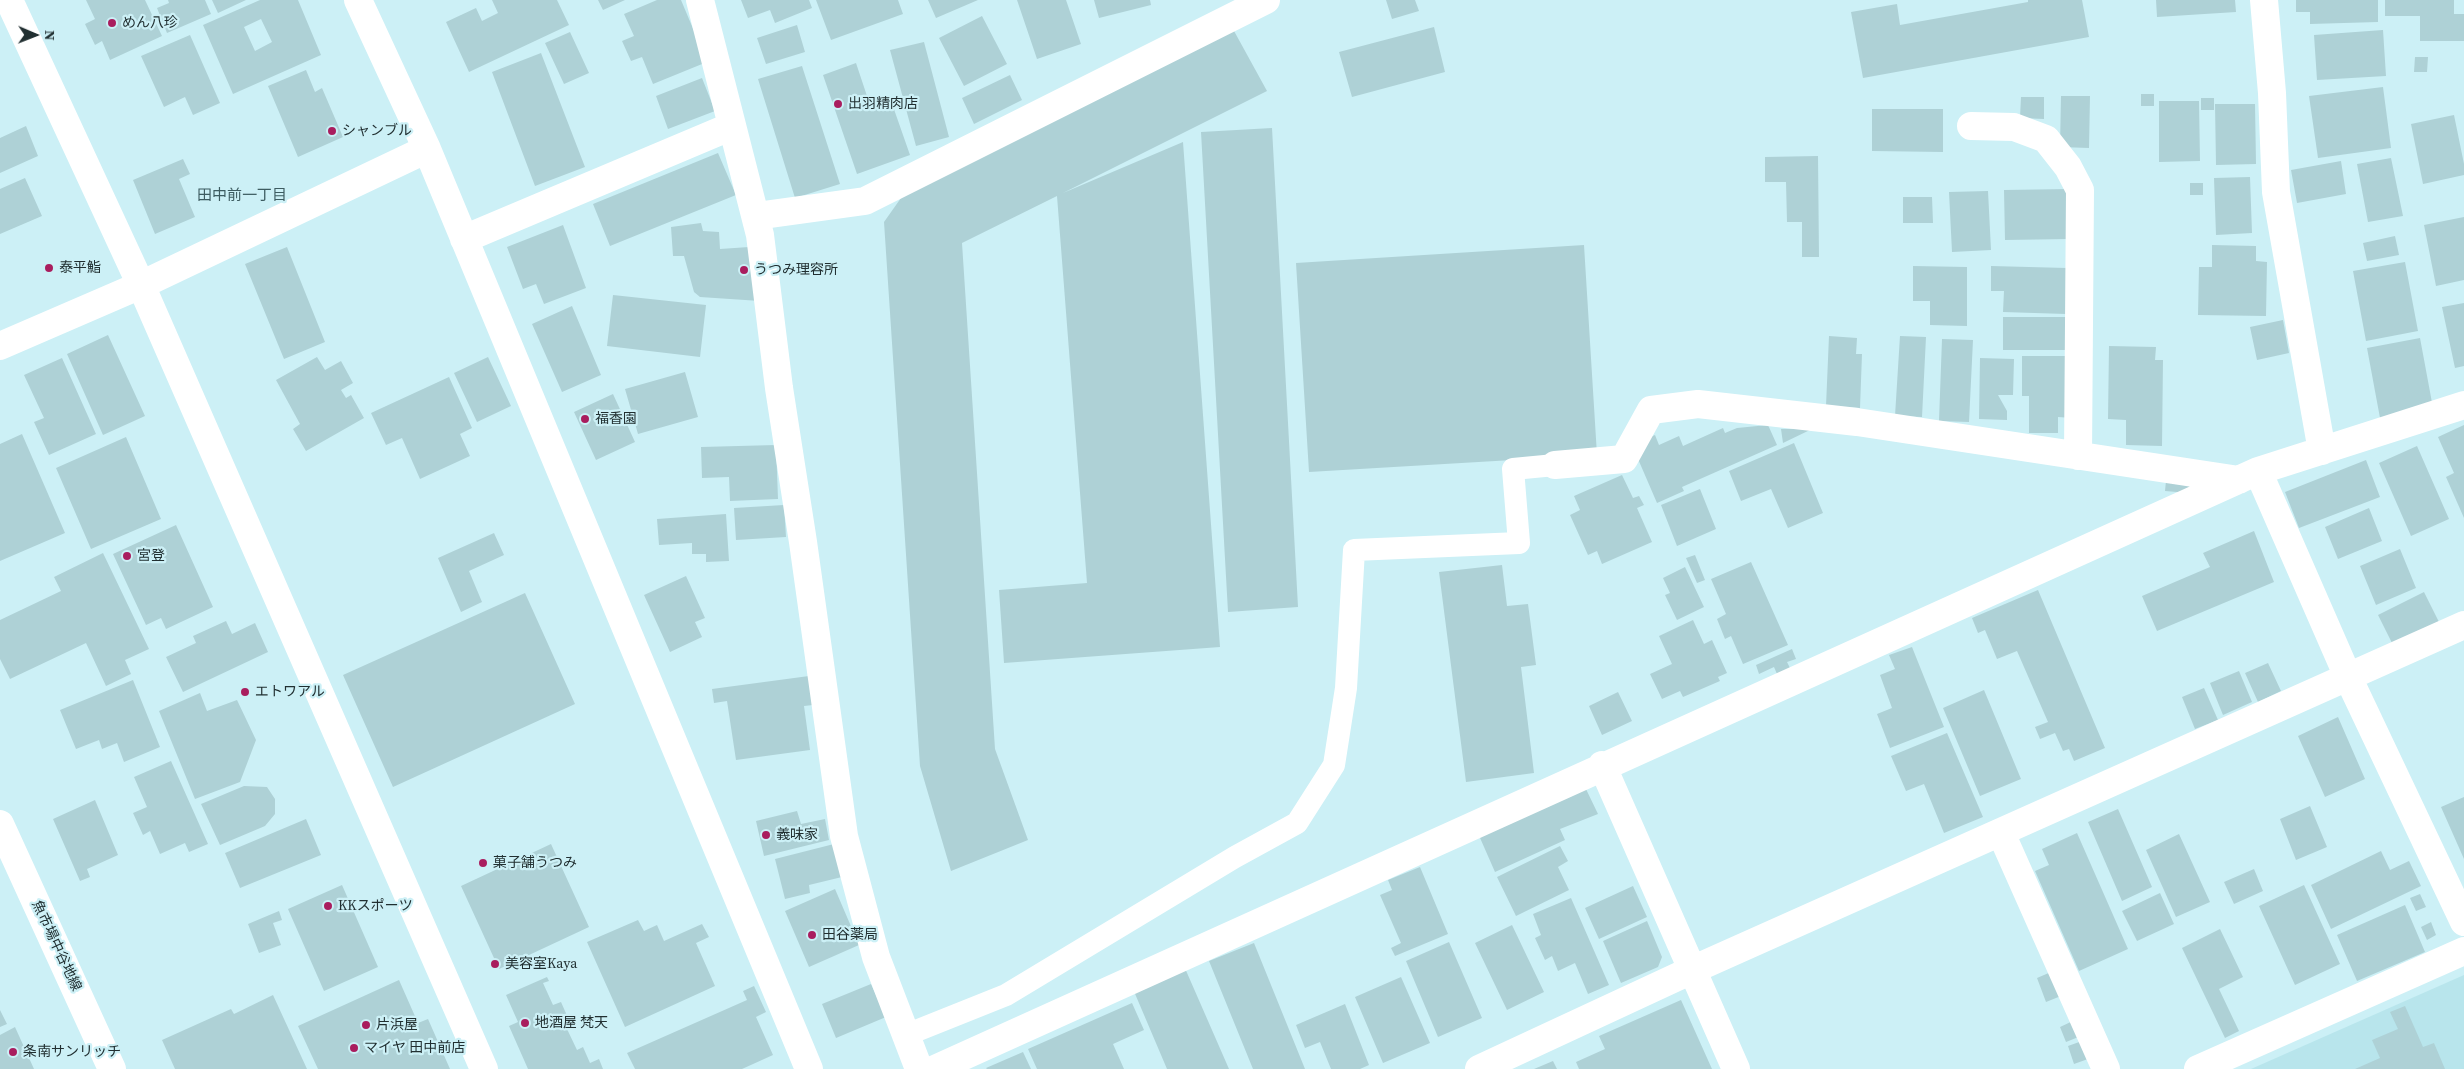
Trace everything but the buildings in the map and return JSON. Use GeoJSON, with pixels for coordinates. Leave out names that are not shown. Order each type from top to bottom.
{"type":"FeatureCollection","features":[{"type":"Feature","properties":{"kind":"street"},"geometry":{"type":"LineString","coordinates":[[9,0],[141,285],[484,1069]]}},
{"type":"Feature","properties":{"kind":"street"},"geometry":{"type":"LineString","coordinates":[[358,0],[427,149],[809,1069]]}},
{"type":"Feature","properties":{"kind":"street"},"geometry":{"type":"LineString","coordinates":[[700,0],[760,235],[779,388],[803,542],[844,836],[876,956],[919,1069]]}},
{"type":"Feature","properties":{"kind":"street"},"geometry":{"type":"LineString","coordinates":[[756,216],[865,202],[1266,0]]}},
{"type":"Feature","properties":{"kind":"street"},"geometry":{"type":"LineString","coordinates":[[2264,0],[2272,93],[2276,192],[2322,452]]}},
{"type":"Feature","properties":{"kind":"street"},"geometry":{"type":"LineString","coordinates":[[464,239],[732,126]]}},
{"type":"Feature","properties":{"kind":"street"},"geometry":{"type":"LineString","coordinates":[[1971,126],[2014,127],[2046,140],[2068,167],[2080,190],[2078,456]]}},
{"type":"Feature","properties":{"kind":"street"},"geometry":{"type":"LineString","coordinates":[[0,346],[141,285],[427,149]]}},
{"type":"Feature","properties":{"kind":"street"},"geometry":{"type":"LineString","coordinates":[[1555,465],[1624,459],[1651,410],[1698,404],[1857,422],[2078,456],[2248,475]]}},
{"type":"Feature","properties":{"kind":"street"},"geometry":{"type":"LineString","coordinates":[[935,1069],[1602,765],[2248,475],[2464,404]]}},
{"type":"Feature","properties":{"kind":"street"},"geometry":{"type":"LineString","coordinates":[[2248,475],[2348,677],[2464,922]]}},
{"type":"Feature","properties":{"kind":"street"},"geometry":{"type":"LineString","coordinates":[[1479,1069],[1692,970],[2464,625]]}},
{"type":"Feature","properties":{"kind":"street"},"geometry":{"type":"LineString","coordinates":[[1602,765],[1736,1069]]}},
{"type":"Feature","properties":{"kind":"street","name":"魚市場中谷地線"},"geometry":{"type":"LineString","coordinates":[[0,824],[112,1069]]}},
{"type":"Feature","properties":{"kind":"street"},"geometry":{"type":"LineString","coordinates":[[2001,833],[2106,1069]]}},
{"type":"Feature","properties":{"kind":"street"},"geometry":{"type":"LineString","coordinates":[[2198,1069],[2464,951]]}},
{"type":"Feature","properties":{"kind":"lane"},"geometry":{"type":"LineString","coordinates":[[906,1035],[1006,994],[1235,856],[1298,823],[1334,765],[1346,688],[1354,550],[1519,543],[1513,469],[1555,465]]}},
{"type":"Feature","properties":{"kind":"shaded area"},"geometry":{"type":"Polygon","coordinates":[[[2464,975],[2464,1069],[2251,1069],[2464,975]]]}},
{"type":"Feature","properties":{"kind":"place","name":"めん八珍"},"geometry":{"type":"Point","coordinates":[112,23]}},
{"type":"Feature","properties":{"kind":"place","name":"出羽精肉店"},"geometry":{"type":"Point","coordinates":[838,104]}},
{"type":"Feature","properties":{"kind":"place","name":"シャンブル"},"geometry":{"type":"Point","coordinates":[332,131]}},
{"type":"Feature","properties":{"kind":"place","name":"泰平鮨"},"geometry":{"type":"Point","coordinates":[49,268]}},
{"type":"Feature","properties":{"kind":"place","name":"うつみ理容所"},"geometry":{"type":"Point","coordinates":[744,270]}},
{"type":"Feature","properties":{"kind":"place","name":"福香園"},"geometry":{"type":"Point","coordinates":[585,419]}},
{"type":"Feature","properties":{"kind":"place","name":"宮登"},"geometry":{"type":"Point","coordinates":[127,556]}},
{"type":"Feature","properties":{"kind":"place","name":"エトワアル"},"geometry":{"type":"Point","coordinates":[245,692]}},
{"type":"Feature","properties":{"kind":"place","name":"義味家"},"geometry":{"type":"Point","coordinates":[766,835]}},
{"type":"Feature","properties":{"kind":"place","name":"菓子舗うつみ"},"geometry":{"type":"Point","coordinates":[483,863]}},
{"type":"Feature","properties":{"kind":"place","name":"KKスポーツ"},"geometry":{"type":"Point","coordinates":[328,906]}},
{"type":"Feature","properties":{"kind":"place","name":"田谷薬局"},"geometry":{"type":"Point","coordinates":[812,935]}},
{"type":"Feature","properties":{"kind":"place","name":"美容室Kaya"},"geometry":{"type":"Point","coordinates":[495,964]}},
{"type":"Feature","properties":{"kind":"place","name":"地酒屋 梵天"},"geometry":{"type":"Point","coordinates":[525,1023]}},
{"type":"Feature","properties":{"kind":"place","name":"片浜屋"},"geometry":{"type":"Point","coordinates":[366,1025]}},
{"type":"Feature","properties":{"kind":"place","name":"マイヤ 田中前店"},"geometry":{"type":"Point","coordinates":[354,1048]}},
{"type":"Feature","properties":{"kind":"place","name":"条南サンリッチ"},"geometry":{"type":"Point","coordinates":[13,1052]}},
{"type":"Feature","properties":{"kind":"district","name":"田中前一丁目"},"geometry":{"type":"Point","coordinates":[242,196]}}]}
